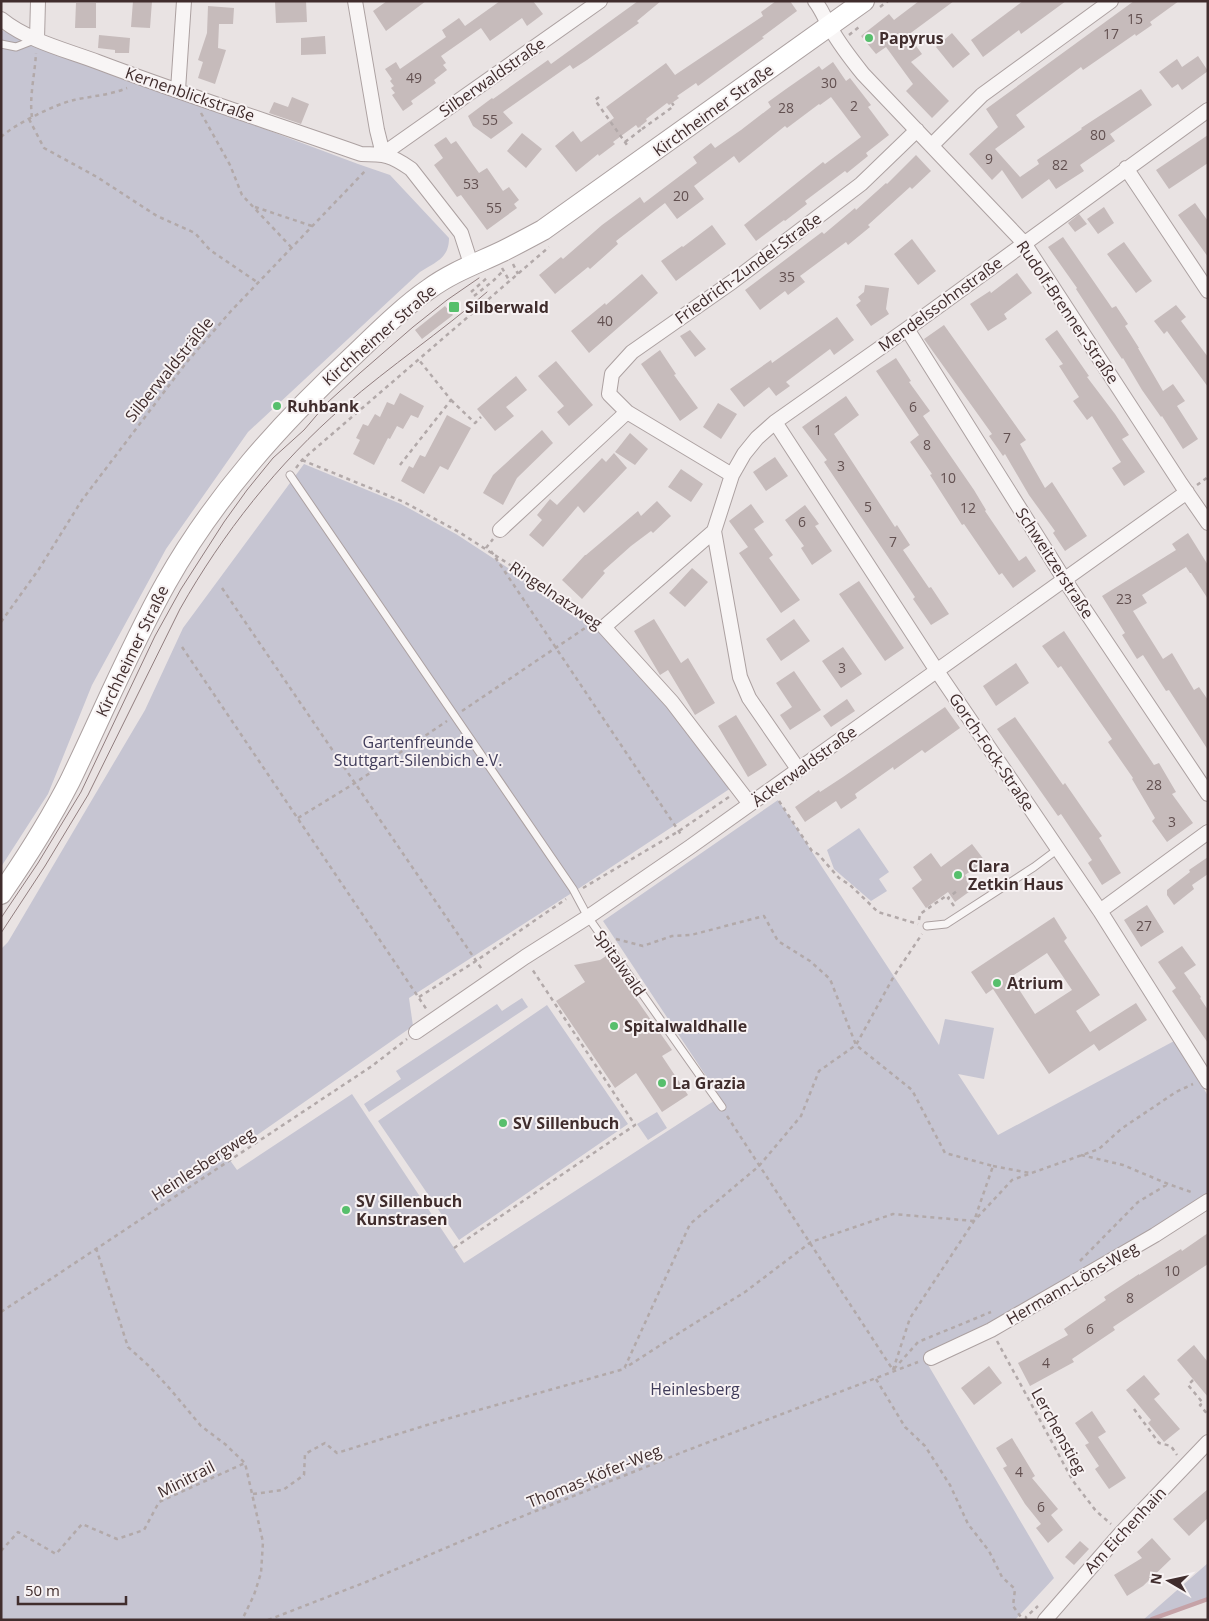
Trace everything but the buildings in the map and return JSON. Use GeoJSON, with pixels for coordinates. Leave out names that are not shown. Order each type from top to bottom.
{"type":"FeatureCollection","features":[{"type":"Feature","properties":{"kind":"main road","name":"Kirchheimer Straße"},"geometry":{"type":"LineString","coordinates":[[1,894],[69,783],[128,657],[166,582],[214,507],[251,460],[320,386],[427,290],[471,264],[502,252],[543,230],[864,1]]}},
{"type":"Feature","properties":{"kind":"street"},"geometry":{"type":"LineString","coordinates":[[36,39],[38,1]]}},
{"type":"Feature","properties":{"kind":"street"},"geometry":{"type":"LineString","coordinates":[[184,1],[185,93]]}},
{"type":"Feature","properties":{"kind":"street","name":"Silberwaldstraße"},"geometry":{"type":"LineString","coordinates":[[383,154],[600,1]]}},
{"type":"Feature","properties":{"kind":"street","name":"Rudolf-Brenner-Straße"},"geometry":{"type":"LineString","coordinates":[[815,1],[844,50],[863,74],[1024,243],[1208,523]]}},
{"type":"Feature","properties":{"kind":"street"},"geometry":{"type":"LineString","coordinates":[[932,145],[982,95],[1111,1]]}},
{"type":"Feature","properties":{"kind":"street"},"geometry":{"type":"LineString","coordinates":[[356,2],[377,130],[383,154],[411,169],[461,233],[471,264]]}},
{"type":"Feature","properties":{"kind":"street","name":"Kernenblickstraße"},"geometry":{"type":"LineString","coordinates":[[1,19],[13,29],[36,39],[148,81],[361,154],[383,154]]}},
{"type":"Feature","properties":{"kind":"street","name":"Mendelssohnstraße"},"geometry":{"type":"LineString","coordinates":[[798,769],[749,698],[740,677],[714,531],[732,475],[744,454],[776,422],[1208,110]]}},
{"type":"Feature","properties":{"kind":"street","name":"Friedrich-Zundel-Straße"},"geometry":{"type":"LineString","coordinates":[[732,475],[627,412],[609,394],[612,374],[632,352],[732,282],[862,184],[917,130]]}},
{"type":"Feature","properties":{"kind":"street"},"geometry":{"type":"LineString","coordinates":[[1126,168],[1208,290]]}},
{"type":"Feature","properties":{"kind":"street","name":"Schweitzerstraße"},"geometry":{"type":"LineString","coordinates":[[907,329],[1064,579],[1208,794]]}},
{"type":"Feature","properties":{"kind":"street"},"geometry":{"type":"LineString","coordinates":[[500,530],[627,412]]}},
{"type":"Feature","properties":{"kind":"street","name":"Gorch-Fock-Straße"},"geometry":{"type":"LineString","coordinates":[[776,422],[937,671],[1100,911],[1206,1079]]}},
{"type":"Feature","properties":{"kind":"street","name":"Äckerwaldstraße"},"geometry":{"type":"LineString","coordinates":[[416,1032],[690,847],[1187,492]]}},
{"type":"Feature","properties":{"kind":"street"},"geometry":{"type":"LineString","coordinates":[[609,622],[714,531]]}},
{"type":"Feature","properties":{"kind":"street","name":"Ringelnatzweg"},"geometry":{"type":"LineString","coordinates":[[609,622],[750,804]]}},
{"type":"Feature","properties":{"kind":"street"},"geometry":{"type":"LineString","coordinates":[[1100,911],[1208,832]]}},
{"type":"Feature","properties":{"kind":"street","name":"Hermann-Löns-Weg"},"geometry":{"type":"LineString","coordinates":[[931,1358],[991,1330],[1154,1235],[1204,1198]]}},
{"type":"Feature","properties":{"kind":"street","name":"Am Eichenhain"},"geometry":{"type":"LineString","coordinates":[[1044,1620],[1121,1533],[1208,1442]]}},
{"type":"Feature","properties":{"kind":"lane"},"geometry":{"type":"LineString","coordinates":[[1,44],[16,47],[36,39]]}},
{"type":"Feature","properties":{"kind":"lane","name":"Spitalwald"},"geometry":{"type":"LineString","coordinates":[[290,475],[573,889],[588,917],[722,1107]]}},
{"type":"Feature","properties":{"kind":"lane"},"geometry":{"type":"LineString","coordinates":[[926,926],[946,924],[1034,867],[1058,849]]}},
{"type":"Feature","properties":{"kind":"path"},"geometry":{"type":"LineString","coordinates":[[36,39],[35,76],[30,104],[31,118],[44,148],[97,177],[157,216],[194,233],[210,250],[258,282]]}},
{"type":"Feature","properties":{"kind":"path"},"geometry":{"type":"LineString","coordinates":[[1,137],[8,130],[31,118],[72,100],[114,93],[148,81]]}},
{"type":"Feature","properties":{"kind":"path"},"geometry":{"type":"LineString","coordinates":[[185,93],[230,165],[242,195],[291,247]]}},
{"type":"Feature","properties":{"kind":"path"},"geometry":{"type":"LineString","coordinates":[[599,97],[595,100],[627,145]]}},
{"type":"Feature","properties":{"kind":"path"},"geometry":{"type":"LineString","coordinates":[[625,142],[673,104],[677,109]]}},
{"type":"Feature","properties":{"kind":"path","name":"Silberwaldsträßle"},"geometry":{"type":"LineString","coordinates":[[1,622],[39,569],[82,500],[186,363],[231,310],[358,176],[383,154]]}},
{"type":"Feature","properties":{"kind":"path"},"geometry":{"type":"LineString","coordinates":[[254,207],[312,226]]}},
{"type":"Feature","properties":{"kind":"path"},"geometry":{"type":"LineString","coordinates":[[474,296],[503,271]]}},
{"type":"Feature","properties":{"kind":"path"},"geometry":{"type":"LineString","coordinates":[[471,292],[492,274]]}},
{"type":"Feature","properties":{"kind":"path"},"geometry":{"type":"LineString","coordinates":[[290,475],[302,460],[518,274]]}},
{"type":"Feature","properties":{"kind":"path"},"geometry":{"type":"LineString","coordinates":[[419,360],[451,400],[475,423],[481,417]]}},
{"type":"Feature","properties":{"kind":"path"},"geometry":{"type":"LineString","coordinates":[[400,465],[451,400]]}},
{"type":"Feature","properties":{"kind":"path","name":"Ringelnatzweg"},"geometry":{"type":"LineString","coordinates":[[302,460],[404,502],[491,551],[609,622]]}},
{"type":"Feature","properties":{"kind":"path"},"geometry":{"type":"LineString","coordinates":[[491,551],[690,847]]}},
{"type":"Feature","properties":{"kind":"path"},"geometry":{"type":"LineString","coordinates":[[222,588],[490,981]]}},
{"type":"Feature","properties":{"kind":"path"},"geometry":{"type":"LineString","coordinates":[[182,647],[433,1019]]}},
{"type":"Feature","properties":{"kind":"path"},"geometry":{"type":"LineString","coordinates":[[771,790],[812,851],[818,854],[831,870],[878,912],[918,924],[920,914],[946,896],[948,898],[956,890]]}},
{"type":"Feature","properties":{"kind":"path"},"geometry":{"type":"LineString","coordinates":[[948,898],[957,909]]}},
{"type":"Feature","properties":{"kind":"path"},"geometry":{"type":"LineString","coordinates":[[615,939],[643,946],[672,936],[691,935],[764,916],[778,941],[810,961],[830,979],[856,1044],[912,1090],[945,1153],[1031,1174]]}},
{"type":"Feature","properties":{"kind":"path"},"geometry":{"type":"LineString","coordinates":[[624,1369],[690,1224],[759,1166],[801,1116],[819,1071],[856,1044],[894,976],[926,926]]}},
{"type":"Feature","properties":{"kind":"path"},"geometry":{"type":"LineString","coordinates":[[454,1248],[635,1125],[525,957]]}},
{"type":"Feature","properties":{"kind":"path","name":"Heinlesbergweg"},"geometry":{"type":"LineString","coordinates":[[1,1312],[372,1066],[416,1032]]}},
{"type":"Feature","properties":{"kind":"path"},"geometry":{"type":"LineString","coordinates":[[894,1370],[910,1318],[974,1221],[1012,1180],[1099,1149],[1121,1129],[1176,1092],[1206,1079]]}},
{"type":"Feature","properties":{"kind":"path"},"geometry":{"type":"LineString","coordinates":[[722,1107],[894,1370]]}},
{"type":"Feature","properties":{"kind":"path"},"geometry":{"type":"LineString","coordinates":[[1081,1155],[1123,1165],[1204,1198]]}},
{"type":"Feature","properties":{"kind":"path"},"geometry":{"type":"LineString","coordinates":[[974,1221],[993,1166]]}},
{"type":"Feature","properties":{"kind":"path"},"geometry":{"type":"LineString","coordinates":[[1080,1261],[1138,1202],[1168,1184]]}},
{"type":"Feature","properties":{"kind":"path"},"geometry":{"type":"LineString","coordinates":[[253,1494],[283,1490],[304,1475],[305,1454],[324,1443],[338,1453],[443,1420],[624,1369],[745,1292],[811,1242],[893,1214],[974,1221]]}},
{"type":"Feature","properties":{"kind":"path"},"geometry":{"type":"LineString","coordinates":[[96,1248],[128,1347],[166,1384],[202,1426],[226,1444],[245,1463],[263,1542],[261,1573],[254,1595],[242,1620]]}},
{"type":"Feature","properties":{"kind":"path"},"geometry":{"type":"LineString","coordinates":[[894,1370],[918,1342],[996,1310]]}},
{"type":"Feature","properties":{"kind":"path","name":"Lerchenstieg"},"geometry":{"type":"LineString","coordinates":[[991,1330],[1073,1481],[1096,1511],[1121,1533]]}},
{"type":"Feature","properties":{"kind":"path","name":"Thomas-Köfer-Weg"},"geometry":{"type":"LineString","coordinates":[[268,1620],[366,1582],[476,1535],[678,1454],[894,1370],[931,1358]]}},
{"type":"Feature","properties":{"kind":"path"},"geometry":{"type":"LineString","coordinates":[[876,1378],[905,1427],[925,1446],[950,1485],[968,1524],[989,1551],[1002,1576],[1015,1589],[1013,1606],[1024,1620]]}},
{"type":"Feature","properties":{"kind":"path"},"geometry":{"type":"LineString","coordinates":[[1194,1380],[1188,1385],[1203,1403],[1200,1405],[1208,1415]]}},
{"type":"Feature","properties":{"kind":"path"},"geometry":{"type":"LineString","coordinates":[[1134,1409],[1159,1443],[1171,1446]]}},
{"type":"Feature","properties":{"kind":"path","name":"Minitrail"},"geometry":{"type":"LineString","coordinates":[[1,1552],[18,1532],[56,1554],[82,1524],[116,1539],[144,1530],[158,1502],[245,1463]]}},
{"type":"Feature","properties":{"kind":"green space"},"geometry":{"type":"Polygon","coordinates":[[[1,30],[390,175],[449,238],[447,251],[440,259],[420,272],[248,432],[166,549],[92,685],[48,794],[1,867],[1,30]]]}},
{"type":"Feature","properties":{"kind":"green space","name":"Heinlesberg"},"geometry":{"type":"Polygon","coordinates":[[[304,464],[401,504],[456,534],[589,621],[668,705],[731,788],[409,998],[413,1026],[227,1156],[237,1170],[352,1094],[464,1263],[720,1097],[603,921],[778,800],[939,1045],[945,1019],[994,1028],[984,1079],[958,1074],[998,1135],[1176,1040],[1208,1096],[1208,1193],[1063,1284],[988,1327],[924,1358],[1054,1578],[1015,1620],[1,1620],[1,949],[8,942],[145,710],[183,628],[304,464]]]}},
{"type":"Feature","properties":{"kind":"green space"},"geometry":{"type":"Polygon","coordinates":[[[859,828],[889,872],[879,879],[887,891],[871,901],[834,869],[827,850],[859,828]]]}},
{"type":"Feature","properties":{"kind":"green space"},"geometry":{"type":"Polygon","coordinates":[[[522,998],[528,1007],[369,1112],[364,1104],[401,1079],[396,1071],[497,1004],[502,1011],[522,998]]]}},
{"type":"Feature","properties":{"kind":"green space","name":"SV Sillenbuch"},"geometry":{"type":"Polygon","coordinates":[[[547,1005],[628,1124],[459,1240],[378,1121],[547,1005]]]}},
{"type":"Feature","properties":{"kind":"green space"},"geometry":{"type":"Polygon","coordinates":[[[657,1112],[667,1128],[648,1140],[637,1124],[657,1112]]]}},
{"type":"Feature","properties":{"kind":"green space"},"geometry":{"type":"Polygon","coordinates":[[[1208,1563],[1208,1598],[1149,1620],[1143,1620],[1208,1563]]]}},
{"type":"Feature","properties":{"kind":"waterway"},"geometry":{"type":"LineString","coordinates":[[1152,1619],[1208,1599]]}},
{"type":"Feature","properties":{"kind":"tram line"},"geometry":{"type":"LineString","coordinates":[[1,918],[38,863],[81,792],[155,636],[181,589],[247,490],[273,458],[304,430],[328,402],[413,327],[479,278]]}},
{"type":"Feature","properties":{"kind":"tram line"},"geometry":{"type":"LineString","coordinates":[[1,933],[88,795],[180,609],[233,526],[274,475],[320,428],[361,391],[487,292]]}},
{"type":"Feature","properties":{"kind":"place","name":"Papyrus"},"geometry":{"type":"Point","coordinates":[869,38]}},
{"type":"Feature","properties":{"kind":"place","name":"Silberwald"},"geometry":{"type":"Point","coordinates":[454,307]}},
{"type":"Feature","properties":{"kind":"place","name":"Ruhbank"},"geometry":{"type":"Point","coordinates":[277,406]}},
{"type":"Feature","properties":{"kind":"place","name":"Clara Zetkin Haus"},"geometry":{"type":"Point","coordinates":[958,875]}},
{"type":"Feature","properties":{"kind":"place","name":"Atrium"},"geometry":{"type":"Point","coordinates":[997,983]}},
{"type":"Feature","properties":{"kind":"place","name":"Spitalwaldhalle"},"geometry":{"type":"Point","coordinates":[614,1026]}},
{"type":"Feature","properties":{"kind":"place","name":"La Grazia"},"geometry":{"type":"Point","coordinates":[662,1083]}},
{"type":"Feature","properties":{"kind":"place","name":"SV Sillenbuch"},"geometry":{"type":"Point","coordinates":[503,1123]}},
{"type":"Feature","properties":{"kind":"place","name":"SV Sillenbuch Kunstrasen"},"geometry":{"type":"Point","coordinates":[346,1210]}},
{"type":"Feature","properties":{"kind":"park label","name":"Gartenfreunde Stuttgart-Silenbich e.V."},"geometry":{"type":"Point","coordinates":[418,751]}}]}
